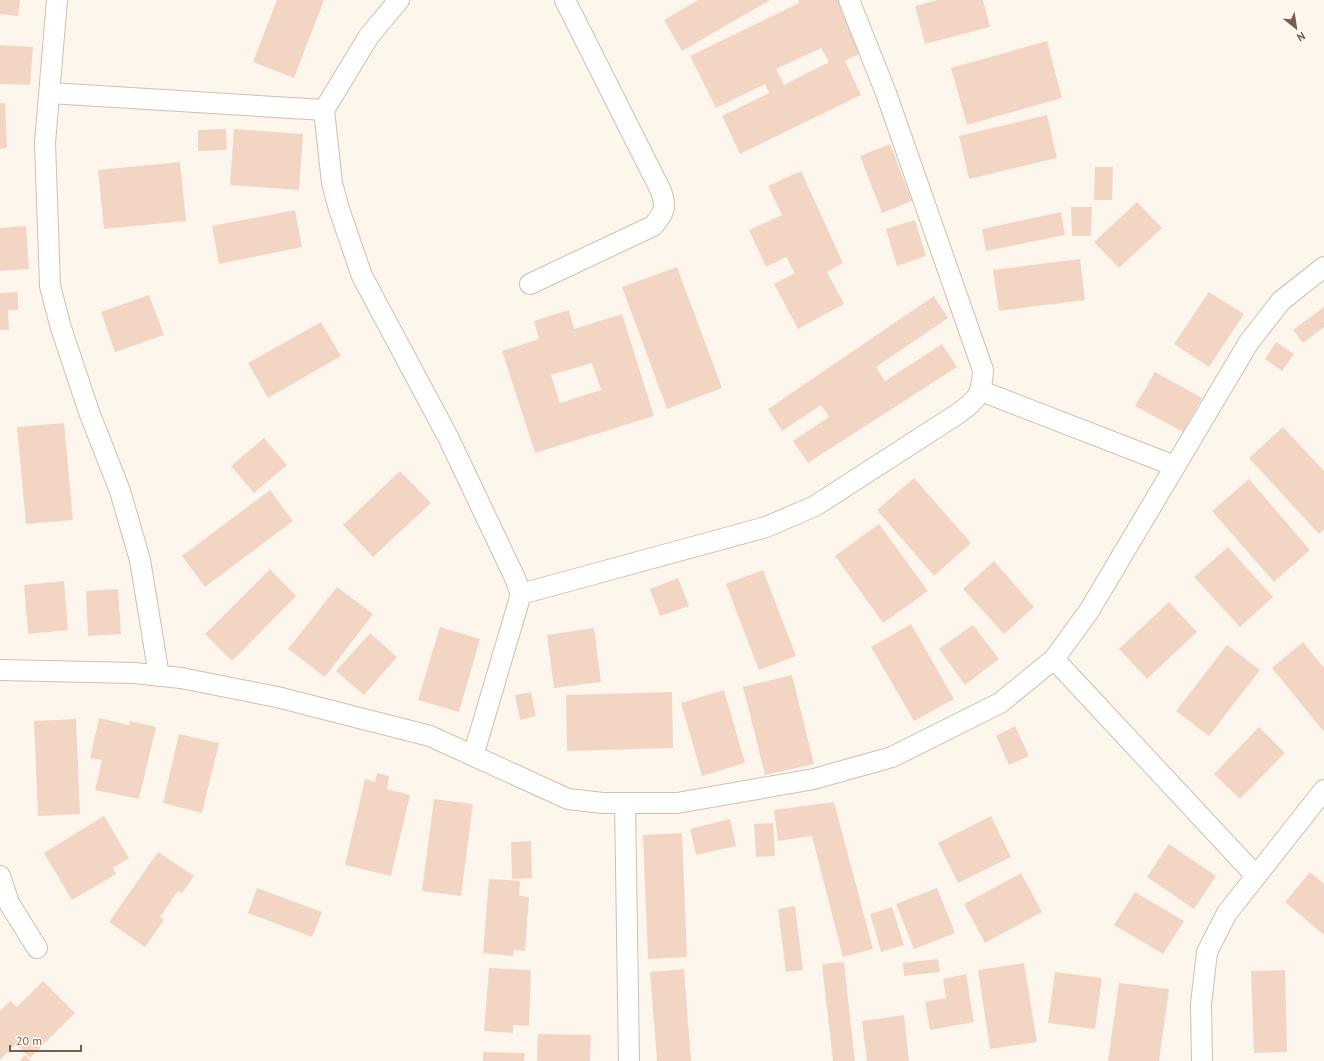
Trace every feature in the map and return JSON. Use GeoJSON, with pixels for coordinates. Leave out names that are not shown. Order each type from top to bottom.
{"type":"FeatureCollection","features":[{"type":"Feature","properties":{"kind":"street"},"geometry":{"type":"LineString","coordinates":[[57,0],[45,143],[50,286],[61,328],[89,412],[120,491],[140,560],[159,676]]}},
{"type":"Feature","properties":{"kind":"street"},"geometry":{"type":"LineString","coordinates":[[399,0],[370,36],[324,110],[332,183],[339,209],[362,276],[448,437],[515,578],[521,594],[473,756]]}},
{"type":"Feature","properties":{"kind":"street"},"geometry":{"type":"LineString","coordinates":[[530,284],[653,226],[660,218],[665,208],[661,191],[565,0]]}},
{"type":"Feature","properties":{"kind":"street"},"geometry":{"type":"LineString","coordinates":[[521,594],[766,527],[815,506],[972,404],[981,391],[983,370],[886,93],[849,0]]}},
{"type":"Feature","properties":{"kind":"street"},"geometry":{"type":"LineString","coordinates":[[50,93],[324,110]]}},
{"type":"Feature","properties":{"kind":"street"},"geometry":{"type":"LineString","coordinates":[[0,670],[134,673],[181,678],[277,697],[430,736],[568,799],[603,803],[677,803],[814,779],[892,757],[1000,703],[1054,659],[1089,611],[1249,342],[1281,301],[1324,267]]}},
{"type":"Feature","properties":{"kind":"street"},"geometry":{"type":"LineString","coordinates":[[981,391],[1175,466]]}},
{"type":"Feature","properties":{"kind":"street"},"geometry":{"type":"LineString","coordinates":[[1054,659],[1256,876]]}},
{"type":"Feature","properties":{"kind":"street"},"geometry":{"type":"LineString","coordinates":[[1202,1061],[1201,1004],[1207,952],[1227,913],[1324,790]]}},
{"type":"Feature","properties":{"kind":"street"},"geometry":{"type":"LineString","coordinates":[[625,803],[629,1061]]}},
{"type":"Feature","properties":{"kind":"street"},"geometry":{"type":"LineString","coordinates":[[0,876],[9,903],[37,948]]}},
{"type":"Feature","properties":{"kind":"building"},"geometry":{"type":"Polygon","coordinates":[[[0,0],[20,0],[18,16],[0,14],[0,0]]]}},
{"type":"Feature","properties":{"kind":"building"},"geometry":{"type":"Polygon","coordinates":[[[277,0],[324,0],[294,78],[253,62],[277,0]]]}},
{"type":"Feature","properties":{"kind":"building"},"geometry":{"type":"Polygon","coordinates":[[[698,0],[770,0],[682,51],[664,20],[698,0]]]}},
{"type":"Feature","properties":{"kind":"building"},"geometry":{"type":"Polygon","coordinates":[[[842,0],[867,50],[845,61],[861,95],[740,154],[722,116],[769,93],[765,84],[716,108],[690,56],[799,3],[798,1],[842,0]],[[821,48],[776,69],[784,85],[829,62],[821,48]]]}},
{"type":"Feature","properties":{"kind":"building"},"geometry":{"type":"Polygon","coordinates":[[[938,0],[983,0],[990,27],[925,44],[915,6],[938,0]]]}},
{"type":"Feature","properties":{"kind":"building"},"geometry":{"type":"Polygon","coordinates":[[[1047,41],[1062,98],[967,125],[951,68],[1047,41]]]}},
{"type":"Feature","properties":{"kind":"building"},"geometry":{"type":"Polygon","coordinates":[[[0,45],[33,47],[30,85],[0,84],[0,45]]]}},
{"type":"Feature","properties":{"kind":"building"},"geometry":{"type":"Polygon","coordinates":[[[0,103],[5,103],[7,148],[0,149],[0,103]]]}},
{"type":"Feature","properties":{"kind":"building"},"geometry":{"type":"Polygon","coordinates":[[[1047,115],[1057,158],[969,179],[959,136],[1047,115]]]}},
{"type":"Feature","properties":{"kind":"building"},"geometry":{"type":"Polygon","coordinates":[[[226,129],[227,150],[198,151],[198,130],[226,129]]]}},
{"type":"Feature","properties":{"kind":"building"},"geometry":{"type":"Polygon","coordinates":[[[234,129],[303,134],[299,190],[230,185],[234,129]]]}},
{"type":"Feature","properties":{"kind":"building"},"geometry":{"type":"Polygon","coordinates":[[[890,144],[912,201],[882,213],[860,156],[890,144]]]}},
{"type":"Feature","properties":{"kind":"building"},"geometry":{"type":"Polygon","coordinates":[[[180,162],[186,221],[104,229],[98,170],[180,162]]]}},
{"type":"Feature","properties":{"kind":"building"},"geometry":{"type":"Polygon","coordinates":[[[1095,167],[1113,167],[1112,200],[1094,200],[1095,167]]]}},
{"type":"Feature","properties":{"kind":"building"},"geometry":{"type":"Polygon","coordinates":[[[801,171],[843,263],[827,272],[844,304],[798,329],[774,284],[795,273],[786,257],[766,267],[749,230],[782,215],[768,186],[801,171]]]}},
{"type":"Feature","properties":{"kind":"building"},"geometry":{"type":"Polygon","coordinates":[[[1137,202],[1162,228],[1119,268],[1094,242],[1137,202]]]}},
{"type":"Feature","properties":{"kind":"building"},"geometry":{"type":"Polygon","coordinates":[[[1071,207],[1092,207],[1091,236],[1072,236],[1071,207]]]}},
{"type":"Feature","properties":{"kind":"building"},"geometry":{"type":"Polygon","coordinates":[[[295,210],[302,247],[219,264],[212,226],[295,210]]]}},
{"type":"Feature","properties":{"kind":"building"},"geometry":{"type":"Polygon","coordinates":[[[1061,212],[1065,235],[986,251],[982,229],[1061,212]]]}},
{"type":"Feature","properties":{"kind":"building"},"geometry":{"type":"Polygon","coordinates":[[[915,220],[926,256],[897,266],[886,229],[915,220]]]}},
{"type":"Feature","properties":{"kind":"building"},"geometry":{"type":"Polygon","coordinates":[[[26,226],[29,269],[0,271],[0,228],[26,226]]]}},
{"type":"Feature","properties":{"kind":"building"},"geometry":{"type":"Polygon","coordinates":[[[1080,259],[1085,300],[999,311],[993,270],[1080,259]]]}},
{"type":"Feature","properties":{"kind":"building"},"geometry":{"type":"Polygon","coordinates":[[[677,267],[722,388],[667,409],[622,287],[677,267]]]}},
{"type":"Feature","properties":{"kind":"building"},"geometry":{"type":"Polygon","coordinates":[[[18,292],[18,310],[8,310],[9,330],[0,330],[0,293],[18,292]]]}},
{"type":"Feature","properties":{"kind":"building"},"geometry":{"type":"Polygon","coordinates":[[[1209,292],[1244,314],[1209,367],[1174,344],[1209,292]]]}},
{"type":"Feature","properties":{"kind":"building"},"geometry":{"type":"Polygon","coordinates":[[[149,295],[164,335],[115,352],[101,312],[149,295]]]}},
{"type":"Feature","properties":{"kind":"building"},"geometry":{"type":"Polygon","coordinates":[[[934,296],[948,318],[876,367],[885,381],[942,344],[957,367],[808,463],[793,441],[829,417],[821,405],[782,431],[768,409],[934,296]]]}},
{"type":"Feature","properties":{"kind":"building"},"geometry":{"type":"Polygon","coordinates":[[[1324,307],[1324,327],[1303,343],[1293,330],[1324,307]]]}},
{"type":"Feature","properties":{"kind":"building"},"geometry":{"type":"Polygon","coordinates":[[[569,310],[574,329],[622,314],[654,416],[535,453],[502,351],[539,339],[534,321],[569,310]],[[592,363],[551,375],[560,403],[601,390],[592,363]]]}},
{"type":"Feature","properties":{"kind":"building"},"geometry":{"type":"Polygon","coordinates":[[[321,322],[341,356],[268,398],[248,363],[321,322]]]}},
{"type":"Feature","properties":{"kind":"building"},"geometry":{"type":"Polygon","coordinates":[[[1276,342],[1294,354],[1282,371],[1265,359],[1276,342]]]}},
{"type":"Feature","properties":{"kind":"building"},"geometry":{"type":"Polygon","coordinates":[[[1155,372],[1202,398],[1183,432],[1135,406],[1155,372]]]}},
{"type":"Feature","properties":{"kind":"building"},"geometry":{"type":"Polygon","coordinates":[[[64,423],[73,520],[26,524],[17,427],[64,423]]]}},
{"type":"Feature","properties":{"kind":"building"},"geometry":{"type":"Polygon","coordinates":[[[1283,427],[1324,471],[1324,529],[1319,534],[1249,458],[1283,427]]]}},
{"type":"Feature","properties":{"kind":"building"},"geometry":{"type":"Polygon","coordinates":[[[264,438],[287,465],[254,493],[231,466],[264,438]]]}},
{"type":"Feature","properties":{"kind":"building"},"geometry":{"type":"Polygon","coordinates":[[[400,471],[431,503],[373,557],[343,525],[400,471]]]}},
{"type":"Feature","properties":{"kind":"building"},"geometry":{"type":"Polygon","coordinates":[[[914,478],[971,543],[934,576],[877,510],[914,478]]]}},
{"type":"Feature","properties":{"kind":"building"},"geometry":{"type":"Polygon","coordinates":[[[1249,479],[1310,550],[1274,582],[1212,511],[1249,479]]]}},
{"type":"Feature","properties":{"kind":"building"},"geometry":{"type":"Polygon","coordinates":[[[270,490],[293,521],[205,587],[182,556],[270,490]]]}},
{"type":"Feature","properties":{"kind":"building"},"geometry":{"type":"Polygon","coordinates":[[[879,524],[928,591],[883,623],[835,556],[879,524]]]}},
{"type":"Feature","properties":{"kind":"building"},"geometry":{"type":"Polygon","coordinates":[[[1228,547],[1273,597],[1240,627],[1194,577],[1228,547]]]}},
{"type":"Feature","properties":{"kind":"building"},"geometry":{"type":"Polygon","coordinates":[[[994,561],[1034,607],[1004,634],[963,589],[994,561]]]}},
{"type":"Feature","properties":{"kind":"building"},"geometry":{"type":"Polygon","coordinates":[[[270,569],[296,596],[232,661],[205,634],[270,569]]]}},
{"type":"Feature","properties":{"kind":"building"},"geometry":{"type":"Polygon","coordinates":[[[763,570],[796,656],[759,670],[726,584],[763,570]]]}},
{"type":"Feature","properties":{"kind":"building"},"geometry":{"type":"Polygon","coordinates":[[[678,578],[689,606],[660,616],[650,589],[678,578]]]}},
{"type":"Feature","properties":{"kind":"building"},"geometry":{"type":"Polygon","coordinates":[[[64,581],[68,630],[28,634],[24,585],[64,581]]]}},
{"type":"Feature","properties":{"kind":"building"},"geometry":{"type":"Polygon","coordinates":[[[337,587],[373,614],[325,677],[288,649],[337,587]]]}},
{"type":"Feature","properties":{"kind":"building"},"geometry":{"type":"Polygon","coordinates":[[[118,589],[121,634],[88,636],[86,591],[118,589]]]}},
{"type":"Feature","properties":{"kind":"building"},"geometry":{"type":"Polygon","coordinates":[[[1169,602],[1197,632],[1147,679],[1119,649],[1169,602]]]}},
{"type":"Feature","properties":{"kind":"building"},"geometry":{"type":"Polygon","coordinates":[[[911,624],[954,699],[914,721],[871,647],[911,624]]]}},
{"type":"Feature","properties":{"kind":"building"},"geometry":{"type":"Polygon","coordinates":[[[973,625],[999,659],[965,685],[939,649],[973,625]]]}},
{"type":"Feature","properties":{"kind":"building"},"geometry":{"type":"Polygon","coordinates":[[[440,627],[480,639],[459,712],[418,700],[440,627]]]}},
{"type":"Feature","properties":{"kind":"building"},"geometry":{"type":"Polygon","coordinates":[[[594,628],[601,682],[554,688],[547,635],[594,628]]]}},
{"type":"Feature","properties":{"kind":"building"},"geometry":{"type":"Polygon","coordinates":[[[370,633],[397,657],[364,695],[336,671],[370,633]]]}},
{"type":"Feature","properties":{"kind":"building"},"geometry":{"type":"Polygon","coordinates":[[[1303,642],[1324,668],[1324,732],[1272,668],[1303,642]]]}},
{"type":"Feature","properties":{"kind":"building"},"geometry":{"type":"Polygon","coordinates":[[[1227,645],[1260,670],[1209,736],[1176,711],[1227,645]]]}},
{"type":"Feature","properties":{"kind":"building"},"geometry":{"type":"Polygon","coordinates":[[[792,675],[814,764],[765,775],[743,687],[792,675]]]}},
{"type":"Feature","properties":{"kind":"building"},"geometry":{"type":"Polygon","coordinates":[[[724,690],[745,763],[702,776],[681,703],[724,690]]]}},
{"type":"Feature","properties":{"kind":"building"},"geometry":{"type":"Polygon","coordinates":[[[531,692],[536,716],[520,720],[515,695],[531,692]]]}},
{"type":"Feature","properties":{"kind":"building"},"geometry":{"type":"Polygon","coordinates":[[[672,692],[673,748],[567,751],[566,695],[672,692]]]}},
{"type":"Feature","properties":{"kind":"building"},"geometry":{"type":"Polygon","coordinates":[[[99,718],[129,725],[130,721],[156,727],[139,799],[95,790],[102,760],[90,758],[99,718]]]}},
{"type":"Feature","properties":{"kind":"building"},"geometry":{"type":"Polygon","coordinates":[[[76,719],[80,814],[38,816],[34,721],[76,719]]]}},
{"type":"Feature","properties":{"kind":"building"},"geometry":{"type":"Polygon","coordinates":[[[1015,726],[1029,756],[1009,765],[996,736],[1015,726]]]}},
{"type":"Feature","properties":{"kind":"building"},"geometry":{"type":"Polygon","coordinates":[[[1259,727],[1285,753],[1240,799],[1214,774],[1259,727]]]}},
{"type":"Feature","properties":{"kind":"building"},"geometry":{"type":"Polygon","coordinates":[[[179,734],[219,743],[202,813],[163,803],[179,734]]]}},
{"type":"Feature","properties":{"kind":"building"},"geometry":{"type":"Polygon","coordinates":[[[377,773],[389,776],[387,789],[410,795],[391,876],[345,865],[365,779],[375,782],[377,773]]]}},
{"type":"Feature","properties":{"kind":"building"},"geometry":{"type":"Polygon","coordinates":[[[434,799],[473,804],[461,896],[422,891],[434,799]]]}},
{"type":"Feature","properties":{"kind":"building"},"geometry":{"type":"Polygon","coordinates":[[[834,802],[873,949],[843,957],[812,836],[778,841],[774,810],[834,802]]]}},
{"type":"Feature","properties":{"kind":"building"},"geometry":{"type":"Polygon","coordinates":[[[104,816],[129,858],[113,868],[116,874],[72,900],[44,853],[104,816]]]}},
{"type":"Feature","properties":{"kind":"building"},"geometry":{"type":"Polygon","coordinates":[[[991,816],[1011,857],[958,883],[938,843],[991,816]]]}},
{"type":"Feature","properties":{"kind":"building"},"geometry":{"type":"Polygon","coordinates":[[[730,819],[736,846],[696,855],[690,829],[730,819]]]}},
{"type":"Feature","properties":{"kind":"building"},"geometry":{"type":"Polygon","coordinates":[[[773,823],[775,856],[756,857],[754,824],[773,823]]]}},
{"type":"Feature","properties":{"kind":"building"},"geometry":{"type":"Polygon","coordinates":[[[682,833],[687,957],[648,959],[643,835],[682,833]]]}},
{"type":"Feature","properties":{"kind":"building"},"geometry":{"type":"Polygon","coordinates":[[[531,841],[532,878],[512,879],[511,842],[531,841]]]}},
{"type":"Feature","properties":{"kind":"building"},"geometry":{"type":"Polygon","coordinates":[[[1169,844],[1216,876],[1194,909],[1147,877],[1169,844]]]}},
{"type":"Feature","properties":{"kind":"building"},"geometry":{"type":"Polygon","coordinates":[[[158,852],[194,876],[182,893],[178,891],[160,917],[164,920],[145,947],[109,922],[158,852]]]}},
{"type":"Feature","properties":{"kind":"building"},"geometry":{"type":"Polygon","coordinates":[[[1310,872],[1324,884],[1324,935],[1285,902],[1310,872]]]}},
{"type":"Feature","properties":{"kind":"building"},"geometry":{"type":"Polygon","coordinates":[[[1021,873],[1042,912],[985,943],[964,904],[1021,873]]]}},
{"type":"Feature","properties":{"kind":"building"},"geometry":{"type":"Polygon","coordinates":[[[489,879],[520,881],[519,896],[529,897],[525,951],[514,950],[513,956],[483,953],[489,879]]]}},
{"type":"Feature","properties":{"kind":"building"},"geometry":{"type":"Polygon","coordinates":[[[257,888],[322,912],[312,937],[248,913],[257,888]]]}},
{"type":"Feature","properties":{"kind":"building"},"geometry":{"type":"Polygon","coordinates":[[[937,888],[955,933],[914,949],[896,904],[937,888]]]}},
{"type":"Feature","properties":{"kind":"building"},"geometry":{"type":"Polygon","coordinates":[[[1135,892],[1184,921],[1163,954],[1114,925],[1135,892]]]}},
{"type":"Feature","properties":{"kind":"building"},"geometry":{"type":"Polygon","coordinates":[[[795,906],[803,970],[786,972],[778,909],[795,906]]]}},
{"type":"Feature","properties":{"kind":"building"},"geometry":{"type":"Polygon","coordinates":[[[892,907],[904,945],[881,952],[870,914],[892,907]]]}},
{"type":"Feature","properties":{"kind":"building"},"geometry":{"type":"Polygon","coordinates":[[[938,959],[940,972],[904,976],[903,963],[938,959]]]}},
{"type":"Feature","properties":{"kind":"building"},"geometry":{"type":"Polygon","coordinates":[[[844,962],[855,1061],[833,1061],[822,964],[844,962]]]}},
{"type":"Feature","properties":{"kind":"building"},"geometry":{"type":"Polygon","coordinates":[[[1024,963],[1037,1042],[990,1049],[978,970],[1024,963]]]}},
{"type":"Feature","properties":{"kind":"building"},"geometry":{"type":"Polygon","coordinates":[[[489,968],[531,970],[529,1026],[513,1025],[513,1033],[484,1031],[489,968]]]}},
{"type":"Feature","properties":{"kind":"building"},"geometry":{"type":"Polygon","coordinates":[[[684,969],[691,1061],[657,1061],[650,972],[684,969]]]}},
{"type":"Feature","properties":{"kind":"building"},"geometry":{"type":"Polygon","coordinates":[[[1285,970],[1287,1052],[1254,1053],[1251,971],[1285,970]]]}},
{"type":"Feature","properties":{"kind":"building"},"geometry":{"type":"Polygon","coordinates":[[[1055,972],[1102,978],[1095,1029],[1048,1023],[1055,972]]]}},
{"type":"Feature","properties":{"kind":"building"},"geometry":{"type":"Polygon","coordinates":[[[966,974],[974,1022],[930,1030],[925,1002],[946,998],[943,979],[966,974]]]}},
{"type":"Feature","properties":{"kind":"building"},"geometry":{"type":"Polygon","coordinates":[[[43,981],[75,1013],[30,1058],[16,1044],[0,1060],[0,1011],[10,1001],[17,1007],[43,981]]]}},
{"type":"Feature","properties":{"kind":"building"},"geometry":{"type":"Polygon","coordinates":[[[1119,983],[1169,989],[1159,1061],[1108,1061],[1119,983]]]}},
{"type":"Feature","properties":{"kind":"building"},"geometry":{"type":"Polygon","coordinates":[[[904,1015],[909,1061],[867,1061],[862,1021],[904,1015]]]}},
{"type":"Feature","properties":{"kind":"building"},"geometry":{"type":"Polygon","coordinates":[[[538,1034],[591,1035],[590,1061],[537,1061],[538,1034]]]}},
{"type":"Feature","properties":{"kind":"building"},"geometry":{"type":"Polygon","coordinates":[[[483,1052],[525,1053],[524,1061],[483,1061],[483,1052]]]}},
{"type":"Feature","properties":{"kind":"building"},"geometry":{"type":"Polygon","coordinates":[[[25,1055],[31,1061],[20,1061],[25,1055]]]}}]}
